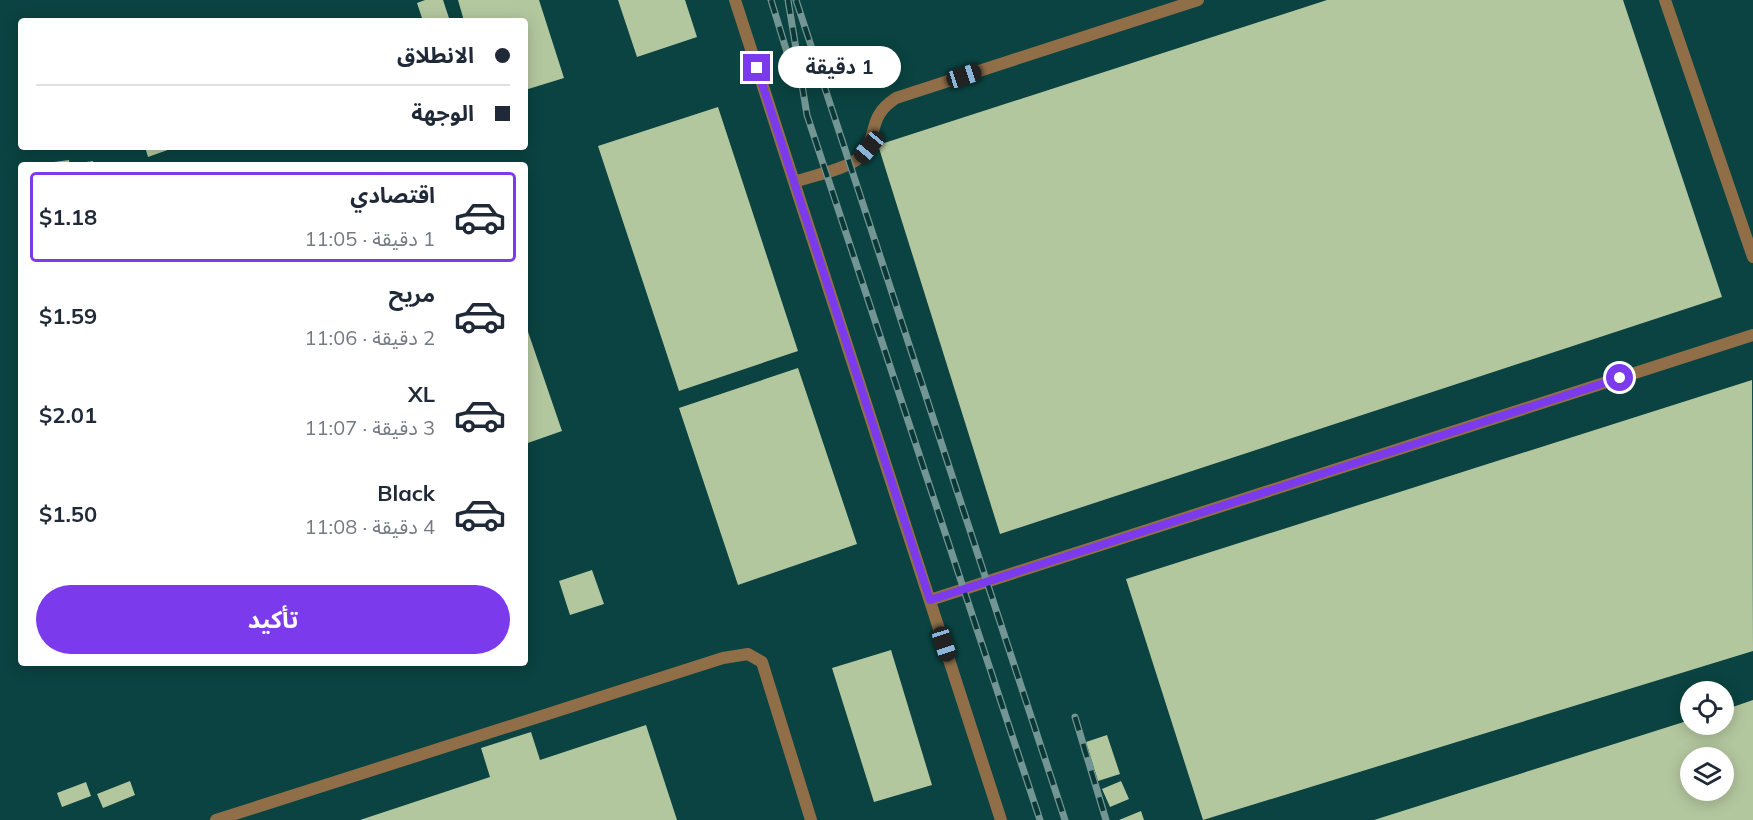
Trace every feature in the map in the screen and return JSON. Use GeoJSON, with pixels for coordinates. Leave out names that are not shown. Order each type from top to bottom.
{"type":"FeatureCollection","features":[{"type":"Feature","properties":{"kind":"lane"},"geometry":{"type":"LineString","coordinates":[[735,0],[1001,820]]}},
{"type":"Feature","properties":{"kind":"lane"},"geometry":{"type":"LineString","coordinates":[[1665,0],[1753,257]]}},
{"type":"Feature","properties":{"kind":"lane"},"geometry":{"type":"LineString","coordinates":[[794,182],[859,158],[869,147],[875,118],[884,106],[896,98],[1194,1]]}},
{"type":"Feature","properties":{"kind":"lane"},"geometry":{"type":"LineString","coordinates":[[930,600],[1753,336]]}},
{"type":"Feature","properties":{"kind":"lane"},"geometry":{"type":"LineString","coordinates":[[216,820],[723,658],[748,654],[762,662],[811,820]]}},
{"type":"Feature","properties":{"kind":"shaded area"},"geometry":{"type":"Polygon","coordinates":[[[0,0],[1753,0],[1753,820],[0,820],[0,0]]]}},
{"type":"Feature","properties":{"kind":"building"},"geometry":{"type":"Polygon","coordinates":[[[425,0],[443,0],[449,18],[422,18],[417,3],[425,0]]]}},
{"type":"Feature","properties":{"kind":"building"},"geometry":{"type":"Polygon","coordinates":[[[458,0],[539,0],[564,78],[528,89],[528,18],[463,18],[458,0]]]}},
{"type":"Feature","properties":{"kind":"building"},"geometry":{"type":"Polygon","coordinates":[[[618,0],[685,0],[697,37],[637,57],[618,0]]]}},
{"type":"Feature","properties":{"kind":"building"},"geometry":{"type":"Polygon","coordinates":[[[1327,0],[1623,0],[1722,297],[1000,534],[878,145],[1327,0]]]}},
{"type":"Feature","properties":{"kind":"building"},"geometry":{"type":"Polygon","coordinates":[[[718,107],[798,351],[679,391],[598,146],[718,107]]]}},
{"type":"Feature","properties":{"kind":"building"},"geometry":{"type":"Polygon","coordinates":[[[146,150],[168,150],[148,157],[146,150]]]}},
{"type":"Feature","properties":{"kind":"building"},"geometry":{"type":"Polygon","coordinates":[[[528,332],[562,431],[528,443],[528,332]]]}},
{"type":"Feature","properties":{"kind":"building"},"geometry":{"type":"Polygon","coordinates":[[[798,368],[857,544],[738,585],[679,408],[798,368]]]}},
{"type":"Feature","properties":{"kind":"building"},"geometry":{"type":"Polygon","coordinates":[[[1752,380],[1753,651],[1203,820],[1126,579],[1752,380]]]}},
{"type":"Feature","properties":{"kind":"building"},"geometry":{"type":"Polygon","coordinates":[[[592,570],[604,604],[570,615],[559,581],[592,570]]]}},
{"type":"Feature","properties":{"kind":"building"},"geometry":{"type":"Polygon","coordinates":[[[891,650],[932,785],[874,802],[832,668],[891,650]]]}},
{"type":"Feature","properties":{"kind":"building"},"geometry":{"type":"Polygon","coordinates":[[[1753,700],[1753,820],[1374,820],[1680,723],[1680,735],[1734,735],[1734,707],[1753,700]]]}},
{"type":"Feature","properties":{"kind":"building"},"geometry":{"type":"Polygon","coordinates":[[[646,725],[677,820],[360,820],[490,777],[481,748],[531,732],[540,760],[646,725]]]}},
{"type":"Feature","properties":{"kind":"building"},"geometry":{"type":"Polygon","coordinates":[[[1107,735],[1120,774],[1098,781],[1086,742],[1107,735]]]}},
{"type":"Feature","properties":{"kind":"building"},"geometry":{"type":"Polygon","coordinates":[[[130,781],[135,795],[103,808],[97,794],[130,781]]]}},
{"type":"Feature","properties":{"kind":"building"},"geometry":{"type":"Polygon","coordinates":[[[1121,781],[1129,799],[1110,807],[1102,789],[1121,781]]]}},
{"type":"Feature","properties":{"kind":"building"},"geometry":{"type":"Polygon","coordinates":[[[86,782],[91,796],[62,807],[57,793],[86,782]]]}},
{"type":"Feature","properties":{"kind":"building"},"geometry":{"type":"Polygon","coordinates":[[[1141,811],[1144,820],[1119,820],[1141,811]]]}},
{"type":"Feature","properties":{"kind":"railway"},"geometry":{"type":"LineString","coordinates":[[771,0],[793,72]]}},
{"type":"Feature","properties":{"kind":"railway"},"geometry":{"type":"LineString","coordinates":[[788,0],[807,115],[1040,820]]}},
{"type":"Feature","properties":{"kind":"railway"},"geometry":{"type":"LineString","coordinates":[[796,0],[1065,820]]}},
{"type":"Feature","properties":{"kind":"railway"},"geometry":{"type":"LineString","coordinates":[[1075,717],[1106,820]]}},
{"type":"Feature","properties":{"kind":"route"},"geometry":{"type":"LineString","coordinates":[[757,68],[930,600],[1620,378]]}}]}
